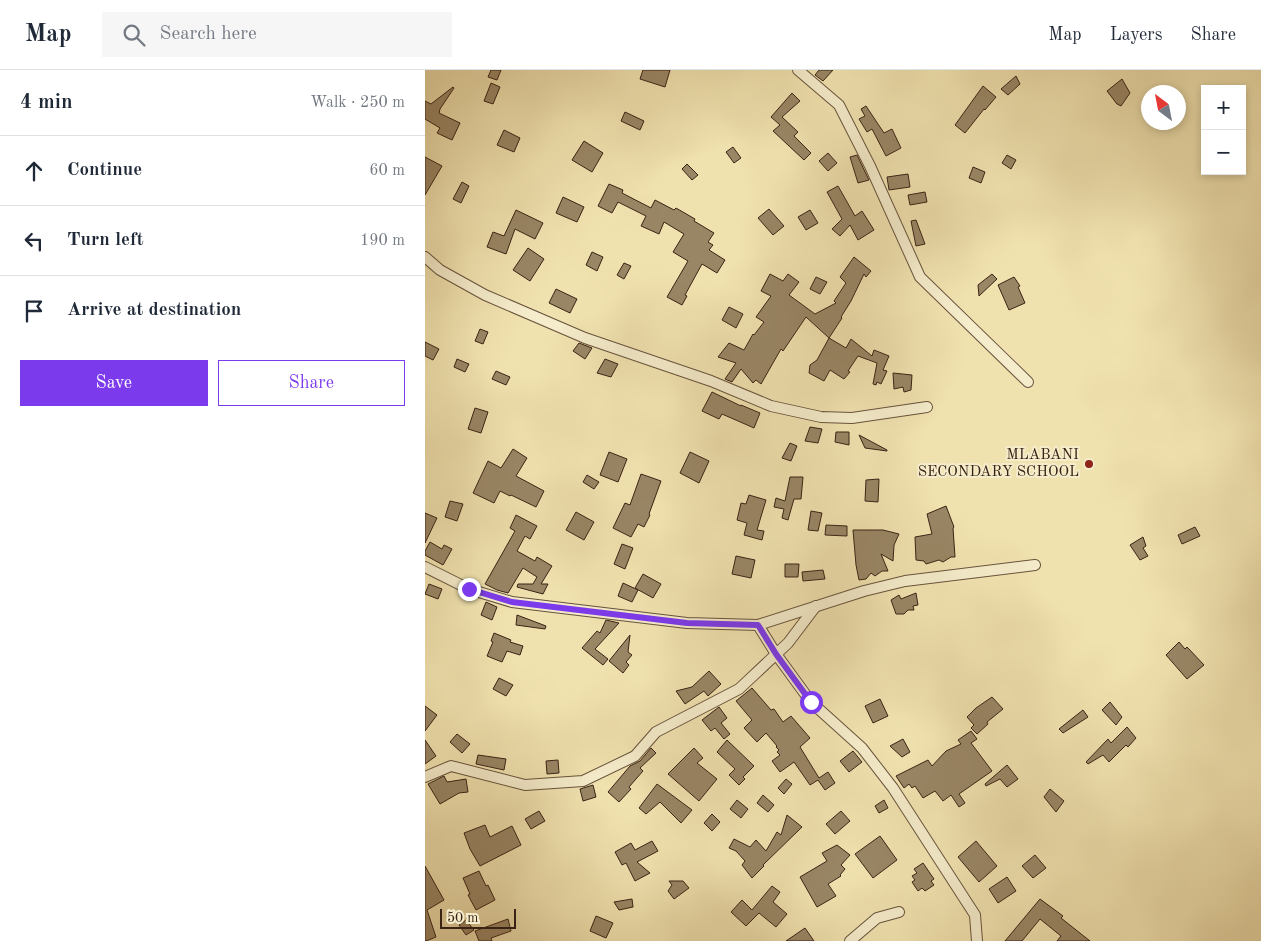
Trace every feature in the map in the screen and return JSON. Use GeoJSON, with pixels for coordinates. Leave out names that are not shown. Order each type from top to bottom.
{"type":"FeatureCollection","features":[{"type":"Feature","properties":{"kind":"street"},"geometry":{"type":"LineString","coordinates":[[798,70],[839,105],[870,166],[920,277],[1028,382]]}},
{"type":"Feature","properties":{"kind":"street"},"geometry":{"type":"LineString","coordinates":[[425,257],[440,270],[485,295],[585,338],[711,381],[771,406],[821,417],[851,418],[927,407]]}},
{"type":"Feature","properties":{"kind":"street"},"geometry":{"type":"LineString","coordinates":[[425,567],[469,589],[512,602],[687,623],[758,625],[863,591],[905,581],[1035,565]]}},
{"type":"Feature","properties":{"kind":"street"},"geometry":{"type":"LineString","coordinates":[[425,777],[451,766],[525,785],[583,781],[635,756],[656,732],[739,689],[788,644],[816,606]]}},
{"type":"Feature","properties":{"kind":"street"},"geometry":{"type":"LineString","coordinates":[[758,625],[776,654],[811,702],[863,748],[893,788],[975,915],[977,941]]}},
{"type":"Feature","properties":{"kind":"street"},"geometry":{"type":"LineString","coordinates":[[850,941],[877,918],[899,912]]}},
{"type":"Feature","properties":{"kind":"building"},"geometry":{"type":"Polygon","coordinates":[[[491,70],[501,70],[497,80],[488,77],[491,70]]]}},
{"type":"Feature","properties":{"kind":"building"},"geometry":{"type":"Polygon","coordinates":[[[643,70],[670,70],[665,87],[640,79],[643,70]]]}},
{"type":"Feature","properties":{"kind":"building"},"geometry":{"type":"Polygon","coordinates":[[[819,70],[833,70],[823,81],[815,75],[819,70]]]}},
{"type":"Feature","properties":{"kind":"building"},"geometry":{"type":"Polygon","coordinates":[[[1016,76],[1020,84],[1008,95],[1001,89],[1016,76]]]}},
{"type":"Feature","properties":{"kind":"building"},"geometry":{"type":"Polygon","coordinates":[[[1122,79],[1130,93],[1121,106],[1117,104],[1107,91],[1122,79]]]}},
{"type":"Feature","properties":{"kind":"building"},"geometry":{"type":"Polygon","coordinates":[[[491,83],[500,87],[493,104],[484,101],[491,83]]]}},
{"type":"Feature","properties":{"kind":"building"},"geometry":{"type":"Polygon","coordinates":[[[983,86],[996,97],[965,133],[955,125],[983,86]]]}},
{"type":"Feature","properties":{"kind":"building"},"geometry":{"type":"Polygon","coordinates":[[[453,87],[439,113],[460,123],[452,140],[437,133],[440,128],[425,119],[425,101],[431,104],[453,87]]]}},
{"type":"Feature","properties":{"kind":"building"},"geometry":{"type":"Polygon","coordinates":[[[792,93],[800,101],[782,117],[798,132],[794,136],[811,153],[804,160],[773,131],[780,125],[771,117],[792,93]]]}},
{"type":"Feature","properties":{"kind":"building"},"geometry":{"type":"Polygon","coordinates":[[[866,106],[884,133],[892,129],[901,148],[886,156],[872,129],[867,132],[859,119],[865,116],[861,109],[866,106]]]}},
{"type":"Feature","properties":{"kind":"building"},"geometry":{"type":"Polygon","coordinates":[[[625,112],[644,121],[640,130],[621,121],[625,112]]]}},
{"type":"Feature","properties":{"kind":"building"},"geometry":{"type":"Polygon","coordinates":[[[504,130],[520,138],[514,152],[497,145],[504,130]]]}},
{"type":"Feature","properties":{"kind":"building"},"geometry":{"type":"Polygon","coordinates":[[[584,141],[603,153],[592,172],[572,160],[584,141]]]}},
{"type":"Feature","properties":{"kind":"building"},"geometry":{"type":"Polygon","coordinates":[[[733,147],[741,158],[734,163],[726,152],[733,147]]]}},
{"type":"Feature","properties":{"kind":"building"},"geometry":{"type":"Polygon","coordinates":[[[828,153],[837,163],[828,171],[819,161],[828,153]]]}},
{"type":"Feature","properties":{"kind":"building"},"geometry":{"type":"Polygon","coordinates":[[[857,155],[869,180],[858,183],[850,157],[857,155]]]}},
{"type":"Feature","properties":{"kind":"building"},"geometry":{"type":"Polygon","coordinates":[[[1007,155],[1016,160],[1011,169],[1002,163],[1007,155]]]}},
{"type":"Feature","properties":{"kind":"building"},"geometry":{"type":"Polygon","coordinates":[[[425,157],[442,166],[425,195],[425,157]]]}},
{"type":"Feature","properties":{"kind":"building"},"geometry":{"type":"Polygon","coordinates":[[[687,164],[698,175],[692,180],[682,169],[687,164]]]}},
{"type":"Feature","properties":{"kind":"building"},"geometry":{"type":"Polygon","coordinates":[[[973,167],[985,172],[981,183],[969,178],[973,167]]]}},
{"type":"Feature","properties":{"kind":"building"},"geometry":{"type":"Polygon","coordinates":[[[908,174],[910,187],[889,190],[887,177],[908,174]]]}},
{"type":"Feature","properties":{"kind":"building"},"geometry":{"type":"Polygon","coordinates":[[[462,182],[469,186],[461,203],[453,199],[462,182]]]}},
{"type":"Feature","properties":{"kind":"building"},"geometry":{"type":"Polygon","coordinates":[[[609,184],[623,190],[622,193],[651,208],[655,200],[674,210],[676,208],[714,233],[708,242],[713,245],[709,250],[725,260],[717,273],[702,264],[685,295],[687,296],[682,305],[667,297],[688,261],[673,252],[684,234],[664,222],[659,234],[641,226],[646,216],[618,202],[612,213],[598,206],[609,184]]]}},
{"type":"Feature","properties":{"kind":"building"},"geometry":{"type":"Polygon","coordinates":[[[838,186],[855,216],[862,211],[874,230],[858,240],[850,225],[840,236],[832,229],[842,219],[827,192],[838,186]]]}},
{"type":"Feature","properties":{"kind":"building"},"geometry":{"type":"Polygon","coordinates":[[[925,192],[927,202],[910,205],[908,195],[925,192]]]}},
{"type":"Feature","properties":{"kind":"building"},"geometry":{"type":"Polygon","coordinates":[[[563,197],[584,207],[577,222],[556,213],[563,197]]]}},
{"type":"Feature","properties":{"kind":"building"},"geometry":{"type":"Polygon","coordinates":[[[769,209],[784,226],[773,235],[758,218],[769,209]]]}},
{"type":"Feature","properties":{"kind":"building"},"geometry":{"type":"Polygon","coordinates":[[[516,210],[543,223],[535,239],[515,229],[506,254],[487,247],[493,232],[504,236],[516,210]]]}},
{"type":"Feature","properties":{"kind":"building"},"geometry":{"type":"Polygon","coordinates":[[[810,210],[818,223],[806,230],[798,217],[810,210]]]}},
{"type":"Feature","properties":{"kind":"building"},"geometry":{"type":"Polygon","coordinates":[[[916,220],[925,244],[916,246],[911,221],[916,220]]]}},
{"type":"Feature","properties":{"kind":"building"},"geometry":{"type":"Polygon","coordinates":[[[528,248],[544,259],[530,281],[513,270],[528,248]]]}},
{"type":"Feature","properties":{"kind":"building"},"geometry":{"type":"Polygon","coordinates":[[[592,252],[603,257],[597,271],[586,265],[592,252]]]}},
{"type":"Feature","properties":{"kind":"building"},"geometry":{"type":"Polygon","coordinates":[[[854,257],[871,271],[866,277],[864,274],[842,318],[829,338],[806,317],[783,351],[781,349],[761,384],[756,380],[753,383],[741,369],[732,382],[725,379],[736,363],[718,357],[729,343],[744,350],[753,334],[764,322],[756,317],[771,296],[761,291],[770,274],[783,281],[788,274],[799,282],[789,295],[815,314],[836,303],[834,301],[846,283],[840,277],[854,257]]]}},
{"type":"Feature","properties":{"kind":"building"},"geometry":{"type":"Polygon","coordinates":[[[624,263],[631,266],[624,279],[617,275],[624,263]]]}},
{"type":"Feature","properties":{"kind":"building"},"geometry":{"type":"Polygon","coordinates":[[[992,274],[997,279],[979,296],[978,285],[992,274]]]}},
{"type":"Feature","properties":{"kind":"building"},"geometry":{"type":"Polygon","coordinates":[[[816,277],[827,282],[820,294],[810,289],[816,277]]]}},
{"type":"Feature","properties":{"kind":"building"},"geometry":{"type":"Polygon","coordinates":[[[1014,277],[1020,286],[1018,287],[1025,303],[1009,310],[998,285],[1014,277]]]}},
{"type":"Feature","properties":{"kind":"building"},"geometry":{"type":"Polygon","coordinates":[[[556,289],[577,299],[570,313],[549,303],[556,289]]]}},
{"type":"Feature","properties":{"kind":"building"},"geometry":{"type":"Polygon","coordinates":[[[729,307],[743,314],[736,328],[722,320],[729,307]]]}},
{"type":"Feature","properties":{"kind":"building"},"geometry":{"type":"Polygon","coordinates":[[[480,329],[488,332],[483,344],[475,341],[480,329]]]}},
{"type":"Feature","properties":{"kind":"building"},"geometry":{"type":"Polygon","coordinates":[[[829,338],[846,348],[851,339],[872,356],[874,350],[889,356],[883,370],[887,371],[881,384],[877,382],[876,385],[873,384],[877,363],[858,356],[844,379],[830,370],[824,381],[809,373],[810,365],[817,360],[829,338]]]}},
{"type":"Feature","properties":{"kind":"building"},"geometry":{"type":"Polygon","coordinates":[[[425,342],[439,349],[433,360],[425,356],[425,342]]]}},
{"type":"Feature","properties":{"kind":"building"},"geometry":{"type":"Polygon","coordinates":[[[579,343],[592,348],[585,359],[573,351],[579,343]]]}},
{"type":"Feature","properties":{"kind":"building"},"geometry":{"type":"Polygon","coordinates":[[[457,359],[469,364],[465,372],[454,367],[457,359]]]}},
{"type":"Feature","properties":{"kind":"building"},"geometry":{"type":"Polygon","coordinates":[[[605,359],[618,364],[611,377],[597,373],[605,359]]]}},
{"type":"Feature","properties":{"kind":"building"},"geometry":{"type":"Polygon","coordinates":[[[496,371],[510,377],[506,385],[492,379],[496,371]]]}},
{"type":"Feature","properties":{"kind":"building"},"geometry":{"type":"Polygon","coordinates":[[[893,373],[912,375],[911,390],[904,392],[903,387],[894,389],[893,373]]]}},
{"type":"Feature","properties":{"kind":"building"},"geometry":{"type":"Polygon","coordinates":[[[712,392],[760,413],[754,428],[722,414],[719,419],[702,411],[712,392]]]}},
{"type":"Feature","properties":{"kind":"building"},"geometry":{"type":"Polygon","coordinates":[[[475,408],[488,412],[481,433],[468,429],[475,408]]]}},
{"type":"Feature","properties":{"kind":"building"},"geometry":{"type":"Polygon","coordinates":[[[810,427],[822,429],[818,443],[805,441],[810,427]]]}},
{"type":"Feature","properties":{"kind":"building"},"geometry":{"type":"Polygon","coordinates":[[[836,432],[849,432],[849,445],[835,442],[836,432]]]}},
{"type":"Feature","properties":{"kind":"building"},"geometry":{"type":"Polygon","coordinates":[[[859,435],[887,450],[887,451],[865,448],[859,435]]]}},
{"type":"Feature","properties":{"kind":"building"},"geometry":{"type":"Polygon","coordinates":[[[790,443],[797,446],[791,461],[782,458],[790,443]]]}},
{"type":"Feature","properties":{"kind":"building"},"geometry":{"type":"Polygon","coordinates":[[[513,449],[527,458],[516,476],[544,491],[536,507],[500,491],[494,503],[473,493],[488,461],[501,468],[513,449]]]}},
{"type":"Feature","properties":{"kind":"building"},"geometry":{"type":"Polygon","coordinates":[[[609,452],[627,459],[618,482],[600,475],[609,452]]]}},
{"type":"Feature","properties":{"kind":"building"},"geometry":{"type":"Polygon","coordinates":[[[690,452],[709,461],[699,483],[680,473],[690,452]]]}},
{"type":"Feature","properties":{"kind":"building"},"geometry":{"type":"Polygon","coordinates":[[[641,474],[661,481],[644,527],[638,524],[631,537],[613,528],[625,503],[630,505],[641,474]]]}},
{"type":"Feature","properties":{"kind":"building"},"geometry":{"type":"Polygon","coordinates":[[[587,475],[599,482],[594,489],[583,482],[587,475]]]}},
{"type":"Feature","properties":{"kind":"building"},"geometry":{"type":"Polygon","coordinates":[[[790,477],[803,477],[801,499],[794,499],[788,520],[782,518],[784,509],[774,507],[776,498],[785,501],[790,477]]]}},
{"type":"Feature","properties":{"kind":"building"},"geometry":{"type":"Polygon","coordinates":[[[879,479],[878,502],[865,501],[866,480],[879,479]]]}},
{"type":"Feature","properties":{"kind":"building"},"geometry":{"type":"Polygon","coordinates":[[[749,495],[766,500],[757,530],[764,531],[762,540],[744,535],[747,523],[737,520],[741,503],[746,504],[749,495]]]}},
{"type":"Feature","properties":{"kind":"building"},"geometry":{"type":"Polygon","coordinates":[[[450,501],[463,504],[457,521],[445,517],[450,501]]]}},
{"type":"Feature","properties":{"kind":"building"},"geometry":{"type":"Polygon","coordinates":[[[946,506],[954,527],[955,557],[951,557],[943,562],[939,560],[926,564],[924,561],[916,560],[915,537],[932,534],[927,514],[946,506]]]}},
{"type":"Feature","properties":{"kind":"building"},"geometry":{"type":"Polygon","coordinates":[[[811,511],[822,513],[818,531],[808,530],[811,511]]]}},
{"type":"Feature","properties":{"kind":"building"},"geometry":{"type":"Polygon","coordinates":[[[576,512],[594,522],[584,540],[566,530],[576,512]]]}},
{"type":"Feature","properties":{"kind":"building"},"geometry":{"type":"Polygon","coordinates":[[[425,513],[437,518],[425,543],[425,513]]]}},
{"type":"Feature","properties":{"kind":"building"},"geometry":{"type":"Polygon","coordinates":[[[516,515],[537,526],[530,539],[525,536],[517,551],[535,561],[537,557],[552,566],[541,584],[548,584],[543,594],[517,587],[518,584],[533,584],[537,577],[523,568],[508,593],[485,584],[515,531],[510,528],[516,515]]]}},
{"type":"Feature","properties":{"kind":"building"},"geometry":{"type":"Polygon","coordinates":[[[826,525],[847,526],[847,536],[825,535],[826,525]]]}},
{"type":"Feature","properties":{"kind":"building"},"geometry":{"type":"Polygon","coordinates":[[[1195,527],[1200,536],[1182,544],[1178,535],[1195,527]]]}},
{"type":"Feature","properties":{"kind":"building"},"geometry":{"type":"Polygon","coordinates":[[[853,530],[883,530],[899,534],[894,545],[893,561],[881,554],[888,571],[882,571],[875,576],[871,573],[866,579],[859,580],[853,530]]]}},
{"type":"Feature","properties":{"kind":"building"},"geometry":{"type":"Polygon","coordinates":[[[1143,537],[1146,546],[1143,548],[1148,556],[1140,560],[1130,545],[1143,537]]]}},
{"type":"Feature","properties":{"kind":"building"},"geometry":{"type":"Polygon","coordinates":[[[430,542],[442,549],[444,545],[452,549],[443,565],[425,555],[430,542]]]}},
{"type":"Feature","properties":{"kind":"building"},"geometry":{"type":"Polygon","coordinates":[[[622,544],[633,548],[625,569],[614,564],[622,544]]]}},
{"type":"Feature","properties":{"kind":"building"},"geometry":{"type":"Polygon","coordinates":[[[736,556],[755,560],[751,578],[732,574],[736,556]]]}},
{"type":"Feature","properties":{"kind":"building"},"geometry":{"type":"Polygon","coordinates":[[[785,564],[799,564],[798,577],[785,577],[785,564]]]}},
{"type":"Feature","properties":{"kind":"building"},"geometry":{"type":"Polygon","coordinates":[[[823,570],[825,579],[803,581],[802,572],[823,570]]]}},
{"type":"Feature","properties":{"kind":"building"},"geometry":{"type":"Polygon","coordinates":[[[643,574],[661,584],[653,598],[635,588],[643,574]]]}},
{"type":"Feature","properties":{"kind":"building"},"geometry":{"type":"Polygon","coordinates":[[[623,583],[638,590],[632,602],[618,596],[623,583]]]}},
{"type":"Feature","properties":{"kind":"building"},"geometry":{"type":"Polygon","coordinates":[[[429,584],[442,589],[438,599],[425,594],[429,584]]]}},
{"type":"Feature","properties":{"kind":"building"},"geometry":{"type":"Polygon","coordinates":[[[916,593],[918,605],[913,606],[914,610],[908,610],[904,614],[896,614],[891,600],[899,595],[901,599],[916,593]]]}},
{"type":"Feature","properties":{"kind":"building"},"geometry":{"type":"Polygon","coordinates":[[[486,602],[497,607],[492,620],[481,615],[486,602]]]}},
{"type":"Feature","properties":{"kind":"building"},"geometry":{"type":"Polygon","coordinates":[[[517,615],[546,626],[545,629],[516,625],[517,615]]]}},
{"type":"Feature","properties":{"kind":"building"},"geometry":{"type":"Polygon","coordinates":[[[606,620],[619,623],[595,649],[608,659],[603,665],[582,648],[597,631],[600,633],[606,620]]]}},
{"type":"Feature","properties":{"kind":"building"},"geometry":{"type":"Polygon","coordinates":[[[494,633],[511,640],[510,642],[523,646],[520,655],[507,651],[502,662],[487,656],[493,642],[491,641],[494,633]]]}},
{"type":"Feature","properties":{"kind":"building"},"geometry":{"type":"Polygon","coordinates":[[[630,635],[628,652],[632,655],[626,662],[629,665],[623,673],[609,661],[630,635]]]}},
{"type":"Feature","properties":{"kind":"building"},"geometry":{"type":"Polygon","coordinates":[[[1179,642],[1185,649],[1187,647],[1204,665],[1187,679],[1166,655],[1179,642]]]}},
{"type":"Feature","properties":{"kind":"building"},"geometry":{"type":"Polygon","coordinates":[[[709,671],[721,684],[708,696],[704,691],[685,704],[676,691],[692,687],[709,671]]]}},
{"type":"Feature","properties":{"kind":"building"},"geometry":{"type":"Polygon","coordinates":[[[499,678],[513,685],[506,696],[493,689],[499,678]]]}},
{"type":"Feature","properties":{"kind":"building"},"geometry":{"type":"Polygon","coordinates":[[[752,688],[771,710],[774,709],[783,722],[791,716],[810,738],[800,747],[819,778],[828,772],[835,783],[825,790],[818,780],[810,785],[794,762],[780,772],[772,761],[780,755],[777,752],[779,750],[777,746],[766,733],[757,742],[744,728],[752,720],[736,701],[752,688]]]}},
{"type":"Feature","properties":{"kind":"building"},"geometry":{"type":"Polygon","coordinates":[[[992,697],[1003,709],[987,722],[988,724],[977,734],[971,728],[974,725],[967,717],[992,697]]]}},
{"type":"Feature","properties":{"kind":"building"},"geometry":{"type":"Polygon","coordinates":[[[880,699],[888,716],[873,723],[865,706],[880,699]]]}},
{"type":"Feature","properties":{"kind":"building"},"geometry":{"type":"Polygon","coordinates":[[[1110,702],[1122,717],[1116,725],[1102,710],[1110,702]]]}},
{"type":"Feature","properties":{"kind":"building"},"geometry":{"type":"Polygon","coordinates":[[[425,706],[437,715],[425,731],[425,706]]]}},
{"type":"Feature","properties":{"kind":"building"},"geometry":{"type":"Polygon","coordinates":[[[719,707],[727,718],[721,723],[730,734],[724,739],[715,728],[711,731],[702,720],[719,707]]]}},
{"type":"Feature","properties":{"kind":"building"},"geometry":{"type":"Polygon","coordinates":[[[1083,710],[1088,717],[1063,733],[1059,729],[1083,710]]]}},
{"type":"Feature","properties":{"kind":"building"},"geometry":{"type":"Polygon","coordinates":[[[1127,727],[1136,738],[1128,747],[1126,745],[1109,762],[1103,755],[1088,764],[1086,762],[1108,739],[1111,743],[1127,727]]]}},
{"type":"Feature","properties":{"kind":"building"},"geometry":{"type":"Polygon","coordinates":[[[971,731],[977,739],[971,743],[992,771],[959,794],[965,803],[959,807],[951,795],[943,801],[935,791],[923,798],[915,786],[912,788],[909,784],[904,788],[896,776],[928,760],[932,766],[946,751],[961,744],[958,740],[971,731]]]}},
{"type":"Feature","properties":{"kind":"building"},"geometry":{"type":"Polygon","coordinates":[[[457,734],[470,744],[462,753],[450,742],[457,734]]]}},
{"type":"Feature","properties":{"kind":"building"},"geometry":{"type":"Polygon","coordinates":[[[903,739],[910,752],[902,757],[890,746],[903,739]]]}},
{"type":"Feature","properties":{"kind":"building"},"geometry":{"type":"Polygon","coordinates":[[[425,740],[436,756],[425,764],[425,740]]]}},
{"type":"Feature","properties":{"kind":"building"},"geometry":{"type":"Polygon","coordinates":[[[727,740],[754,766],[743,777],[745,779],[739,785],[729,775],[735,769],[717,752],[727,740]]]}},
{"type":"Feature","properties":{"kind":"building"},"geometry":{"type":"Polygon","coordinates":[[[651,748],[656,753],[640,768],[643,771],[629,787],[631,789],[619,802],[608,792],[630,766],[640,761],[651,748]]]}},
{"type":"Feature","properties":{"kind":"building"},"geometry":{"type":"Polygon","coordinates":[[[694,748],[703,758],[697,763],[717,779],[699,801],[668,774],[694,748]]]}},
{"type":"Feature","properties":{"kind":"building"},"geometry":{"type":"Polygon","coordinates":[[[853,751],[862,762],[849,772],[840,761],[853,751]]]}},
{"type":"Feature","properties":{"kind":"building"},"geometry":{"type":"Polygon","coordinates":[[[478,755],[506,759],[504,770],[476,764],[478,755]]]}},
{"type":"Feature","properties":{"kind":"building"},"geometry":{"type":"Polygon","coordinates":[[[558,760],[559,773],[547,774],[546,761],[558,760]]]}},
{"type":"Feature","properties":{"kind":"building"},"geometry":{"type":"Polygon","coordinates":[[[1007,765],[1018,779],[1007,787],[1000,779],[986,786],[985,784],[1007,765]]]}},
{"type":"Feature","properties":{"kind":"building"},"geometry":{"type":"Polygon","coordinates":[[[444,776],[447,782],[466,779],[468,792],[459,793],[440,804],[428,784],[444,776]]]}},
{"type":"Feature","properties":{"kind":"building"},"geometry":{"type":"Polygon","coordinates":[[[786,779],[792,784],[784,794],[778,788],[786,779]]]}},
{"type":"Feature","properties":{"kind":"building"},"geometry":{"type":"Polygon","coordinates":[[[657,784],[692,810],[681,823],[660,802],[646,814],[639,808],[657,784]]]}},
{"type":"Feature","properties":{"kind":"building"},"geometry":{"type":"Polygon","coordinates":[[[593,785],[596,797],[583,801],[580,789],[593,785]]]}},
{"type":"Feature","properties":{"kind":"building"},"geometry":{"type":"Polygon","coordinates":[[[1050,789],[1064,801],[1056,812],[1044,797],[1050,789]]]}},
{"type":"Feature","properties":{"kind":"building"},"geometry":{"type":"Polygon","coordinates":[[[763,795],[774,805],[768,812],[757,803],[763,795]]]}},
{"type":"Feature","properties":{"kind":"building"},"geometry":{"type":"Polygon","coordinates":[[[737,800],[748,809],[741,818],[730,809],[737,800]]]}},
{"type":"Feature","properties":{"kind":"building"},"geometry":{"type":"Polygon","coordinates":[[[884,800],[888,808],[879,813],[875,806],[884,800]]]}},
{"type":"Feature","properties":{"kind":"building"},"geometry":{"type":"Polygon","coordinates":[[[539,811],[545,821],[531,829],[525,819],[539,811]]]}},
{"type":"Feature","properties":{"kind":"building"},"geometry":{"type":"Polygon","coordinates":[[[841,811],[850,821],[835,834],[826,824],[841,811]]]}},
{"type":"Feature","properties":{"kind":"building"},"geometry":{"type":"Polygon","coordinates":[[[712,814],[720,822],[712,831],[704,823],[712,814]]]}},
{"type":"Feature","properties":{"kind":"building"},"geometry":{"type":"Polygon","coordinates":[[[787,815],[802,827],[752,878],[742,865],[745,861],[736,851],[729,848],[734,839],[750,847],[756,840],[766,851],[777,832],[781,835],[787,815]]]}},
{"type":"Feature","properties":{"kind":"building"},"geometry":{"type":"Polygon","coordinates":[[[485,825],[490,837],[512,826],[521,845],[480,866],[470,849],[464,833],[485,825]]]}},
{"type":"Feature","properties":{"kind":"building"},"geometry":{"type":"Polygon","coordinates":[[[880,836],[897,860],[873,878],[855,854],[880,836]]]}},
{"type":"Feature","properties":{"kind":"building"},"geometry":{"type":"Polygon","coordinates":[[[652,841],[658,851],[637,862],[650,873],[635,881],[626,863],[622,865],[615,852],[631,843],[635,850],[652,841]]]}},
{"type":"Feature","properties":{"kind":"building"},"geometry":{"type":"Polygon","coordinates":[[[976,841],[997,866],[979,882],[958,857],[976,841]]]}},
{"type":"Feature","properties":{"kind":"building"},"geometry":{"type":"Polygon","coordinates":[[[837,845],[850,855],[841,865],[845,869],[841,876],[828,884],[836,896],[817,907],[800,877],[827,861],[822,853],[837,845]]]}},
{"type":"Feature","properties":{"kind":"building"},"geometry":{"type":"Polygon","coordinates":[[[1035,855],[1046,868],[1033,878],[1022,866],[1035,855]]]}},
{"type":"Feature","properties":{"kind":"building"},"geometry":{"type":"Polygon","coordinates":[[[923,863],[934,879],[931,881],[934,885],[925,891],[922,888],[918,891],[912,882],[915,880],[912,876],[917,873],[914,869],[923,863]]]}},
{"type":"Feature","properties":{"kind":"building"},"geometry":{"type":"Polygon","coordinates":[[[425,866],[444,900],[427,910],[436,937],[426,941],[425,941],[425,866]]]}},
{"type":"Feature","properties":{"kind":"building"},"geometry":{"type":"Polygon","coordinates":[[[479,871],[495,900],[476,910],[468,895],[470,894],[463,878],[479,871]]]}},
{"type":"Feature","properties":{"kind":"building"},"geometry":{"type":"Polygon","coordinates":[[[1007,877],[1016,891],[998,903],[989,889],[1007,877]]]}},
{"type":"Feature","properties":{"kind":"building"},"geometry":{"type":"Polygon","coordinates":[[[669,881],[683,881],[689,888],[674,899],[668,891],[672,885],[669,881]]]}},
{"type":"Feature","properties":{"kind":"building"},"geometry":{"type":"Polygon","coordinates":[[[772,886],[780,892],[773,902],[787,914],[776,927],[759,913],[746,926],[731,912],[742,900],[752,910],[772,886]]]}},
{"type":"Feature","properties":{"kind":"building"},"geometry":{"type":"Polygon","coordinates":[[[632,899],[633,907],[619,910],[614,902],[632,899]]]}},
{"type":"Feature","properties":{"kind":"building"},"geometry":{"type":"Polygon","coordinates":[[[1040,899],[1063,916],[1061,918],[1090,941],[1057,941],[1061,936],[1040,919],[1022,941],[1005,941],[1040,899]]]}},
{"type":"Feature","properties":{"kind":"building"},"geometry":{"type":"Polygon","coordinates":[[[596,916],[613,923],[606,938],[590,931],[596,916]]]}},
{"type":"Feature","properties":{"kind":"building"},"geometry":{"type":"Polygon","coordinates":[[[508,919],[511,931],[491,938],[492,941],[479,941],[475,931],[508,919]]]}},
{"type":"Feature","properties":{"kind":"building"},"geometry":{"type":"Polygon","coordinates":[[[466,920],[474,930],[466,935],[459,925],[466,920]]]}},
{"type":"Feature","properties":{"kind":"building"},"geometry":{"type":"Polygon","coordinates":[[[805,928],[814,941],[786,941],[805,928]]]}},
{"type":"Feature","properties":{"kind":"place","name":"MLABANI SECONDARY SCHOOL"},"geometry":{"type":"Point","coordinates":[1089,464]}},
{"type":"Feature","properties":{"kind":"route"},"geometry":{"type":"LineString","coordinates":[[469,589],[512,602],[687,623],[758,625],[776,654],[811,702]]}}]}
